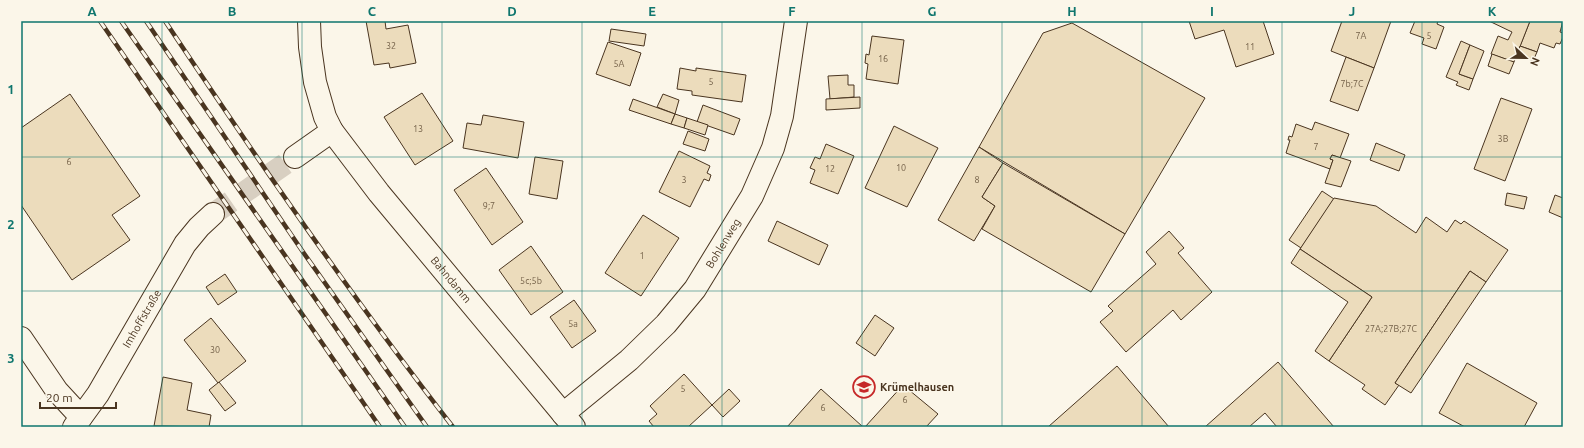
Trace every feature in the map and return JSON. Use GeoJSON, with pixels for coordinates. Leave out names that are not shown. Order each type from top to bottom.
{"type":"FeatureCollection","features":[{"type":"Feature","properties":{"kind":"street"},"geometry":{"type":"LineString","coordinates":[[295,157],[332,131],[325,117],[315,82],[310,47],[309,21]]}},
{"type":"Feature","properties":{"kind":"street","name":"Bohlenweg"},"geometry":{"type":"LineString","coordinates":[[568,421],[666,324],[695,289],[752,196],[772,148],[782,116],[796,21]]}},
{"type":"Feature","properties":{"kind":"street","name":"Bahndamm"},"geometry":{"type":"LineString","coordinates":[[332,131],[379,193],[568,421]]}},
{"type":"Feature","properties":{"kind":"street","name":"Imhoffstraße"},"geometry":{"type":"LineString","coordinates":[[78,422],[98,394],[185,244],[199,227],[213,214]]}},
{"type":"Feature","properties":{"kind":"street"},"geometry":{"type":"LineString","coordinates":[[21,338],[78,422]]}},
{"type":"Feature","properties":{"kind":"building"},"geometry":{"type":"Polygon","coordinates":[[[366,21],[385,21],[386,29],[408,25],[416,63],[390,68],[389,63],[374,65],[366,21]]]}},
{"type":"Feature","properties":{"kind":"building"},"geometry":{"type":"Polygon","coordinates":[[[1189,21],[1263,21],[1274,54],[1236,67],[1224,30],[1195,39],[1189,21]]]}},
{"type":"Feature","properties":{"kind":"building"},"geometry":{"type":"Polygon","coordinates":[[[1342,21],[1391,21],[1374,68],[1331,51],[1342,21]]]}},
{"type":"Feature","properties":{"kind":"building"},"geometry":{"type":"Polygon","coordinates":[[[1415,21],[1438,21],[1437,24],[1444,27],[1436,49],[1422,44],[1424,38],[1410,33],[1415,21]]]}},
{"type":"Feature","properties":{"kind":"building"},"geometry":{"type":"Polygon","coordinates":[[[1489,21],[1530,21],[1514,62],[1491,54],[1498,36],[1508,40],[1512,32],[1489,21]]]}},
{"type":"Feature","properties":{"kind":"building"},"geometry":{"type":"Polygon","coordinates":[[[1530,21],[1563,21],[1560,32],[1563,33],[1563,37],[1560,44],[1556,43],[1554,48],[1540,43],[1537,52],[1520,46],[1530,21]]]}},
{"type":"Feature","properties":{"kind":"building"},"geometry":{"type":"Polygon","coordinates":[[[1072,23],[1205,98],[1125,234],[979,147],[1043,33],[1072,23]]]}},
{"type":"Feature","properties":{"kind":"building"},"geometry":{"type":"Polygon","coordinates":[[[611,29],[646,34],[644,46],[609,41],[611,29]]]}},
{"type":"Feature","properties":{"kind":"building"},"geometry":{"type":"Polygon","coordinates":[[[872,36],[904,40],[898,84],[866,79],[868,64],[865,63],[866,54],[869,55],[872,36]]]}},
{"type":"Feature","properties":{"kind":"building"},"geometry":{"type":"Polygon","coordinates":[[[1461,41],[1470,45],[1459,74],[1473,79],[1469,90],[1456,85],[1458,82],[1446,77],[1461,41]]]}},
{"type":"Feature","properties":{"kind":"building"},"geometry":{"type":"Polygon","coordinates":[[[608,42],[641,53],[630,86],[596,74],[608,42]]]}},
{"type":"Feature","properties":{"kind":"building"},"geometry":{"type":"Polygon","coordinates":[[[1470,45],[1484,51],[1473,79],[1459,74],[1470,45]]]}},
{"type":"Feature","properties":{"kind":"building"},"geometry":{"type":"Polygon","coordinates":[[[1520,46],[1537,52],[1533,61],[1517,54],[1520,46]]]}},
{"type":"Feature","properties":{"kind":"building"},"geometry":{"type":"Polygon","coordinates":[[[1492,54],[1514,62],[1509,74],[1488,66],[1492,54]]]}},
{"type":"Feature","properties":{"kind":"building"},"geometry":{"type":"Polygon","coordinates":[[[1346,57],[1374,68],[1358,111],[1330,101],[1346,57]]]}},
{"type":"Feature","properties":{"kind":"building"},"geometry":{"type":"Polygon","coordinates":[[[680,68],[696,71],[696,68],[746,75],[742,102],[692,95],[692,91],[677,89],[680,68]]]}},
{"type":"Feature","properties":{"kind":"building"},"geometry":{"type":"Polygon","coordinates":[[[848,75],[848,85],[854,85],[854,97],[830,99],[828,76],[848,75]]]}},
{"type":"Feature","properties":{"kind":"building"},"geometry":{"type":"Polygon","coordinates":[[[422,93],[453,141],[415,165],[384,117],[422,93]]]}},
{"type":"Feature","properties":{"kind":"building"},"geometry":{"type":"Polygon","coordinates":[[[70,94],[140,196],[112,215],[130,240],[72,280],[21,205],[21,128],[70,94]]]}},
{"type":"Feature","properties":{"kind":"building"},"geometry":{"type":"Polygon","coordinates":[[[663,94],[679,100],[675,114],[657,107],[663,94]]]}},
{"type":"Feature","properties":{"kind":"building"},"geometry":{"type":"Polygon","coordinates":[[[860,97],[860,108],[826,110],[826,99],[860,97]]]}},
{"type":"Feature","properties":{"kind":"building"},"geometry":{"type":"Polygon","coordinates":[[[1501,98],[1532,109],[1505,181],[1474,169],[1501,98]]]}},
{"type":"Feature","properties":{"kind":"building"},"geometry":{"type":"Polygon","coordinates":[[[633,99],[675,114],[671,124],[629,110],[633,99]]]}},
{"type":"Feature","properties":{"kind":"building"},"geometry":{"type":"Polygon","coordinates":[[[703,105],[740,119],[734,135],[697,122],[703,105]]]}},
{"type":"Feature","properties":{"kind":"building"},"geometry":{"type":"Polygon","coordinates":[[[675,114],[687,118],[684,128],[671,124],[675,114]]]}},
{"type":"Feature","properties":{"kind":"building"},"geometry":{"type":"Polygon","coordinates":[[[483,115],[524,122],[518,158],[463,148],[467,123],[481,125],[483,115]]]}},
{"type":"Feature","properties":{"kind":"building"},"geometry":{"type":"Polygon","coordinates":[[[687,118],[708,125],[705,135],[684,128],[687,118]]]}},
{"type":"Feature","properties":{"kind":"building"},"geometry":{"type":"Polygon","coordinates":[[[1315,122],[1349,134],[1340,158],[1332,155],[1330,159],[1333,160],[1330,169],[1286,153],[1290,140],[1288,140],[1289,136],[1292,137],[1296,124],[1312,130],[1315,122]]]}},
{"type":"Feature","properties":{"kind":"building"},"geometry":{"type":"Polygon","coordinates":[[[894,126],[938,148],[907,207],[865,188],[894,126]]]}},
{"type":"Feature","properties":{"kind":"building"},"geometry":{"type":"Polygon","coordinates":[[[688,131],[709,139],[705,151],[683,144],[688,131]]]}},
{"type":"Feature","properties":{"kind":"building"},"geometry":{"type":"Polygon","coordinates":[[[1376,143],[1405,155],[1399,171],[1370,160],[1376,143]]]}},
{"type":"Feature","properties":{"kind":"building"},"geometry":{"type":"Polygon","coordinates":[[[826,144],[854,156],[838,194],[810,183],[815,170],[810,168],[815,157],[820,159],[826,144]]]}},
{"type":"Feature","properties":{"kind":"building"},"geometry":{"type":"Polygon","coordinates":[[[979,147],[1003,163],[982,197],[995,206],[974,241],[938,220],[979,147]]]}},
{"type":"Feature","properties":{"kind":"building"},"geometry":{"type":"Polygon","coordinates":[[[679,151],[710,166],[707,173],[711,175],[709,181],[704,179],[690,207],[659,192],[679,151]]]}},
{"type":"Feature","properties":{"kind":"building"},"geometry":{"type":"Polygon","coordinates":[[[1332,155],[1351,161],[1341,187],[1325,183],[1333,160],[1330,159],[1332,155]]]}},
{"type":"Feature","properties":{"kind":"building"},"geometry":{"type":"Polygon","coordinates":[[[535,157],[563,161],[557,199],[529,194],[535,157]]]}},
{"type":"Feature","properties":{"kind":"building"},"geometry":{"type":"Polygon","coordinates":[[[1003,163],[1125,234],[1091,292],[982,229],[995,206],[982,197],[1003,163]]]}},
{"type":"Feature","properties":{"kind":"building"},"geometry":{"type":"Polygon","coordinates":[[[486,168],[523,222],[492,245],[454,190],[486,168]]]}},
{"type":"Feature","properties":{"kind":"building"},"geometry":{"type":"Polygon","coordinates":[[[1322,191],[1334,199],[1301,248],[1289,240],[1322,191]]]}},
{"type":"Feature","properties":{"kind":"building"},"geometry":{"type":"Polygon","coordinates":[[[1507,193],[1527,197],[1524,209],[1505,205],[1507,193]]]}},
{"type":"Feature","properties":{"kind":"building"},"geometry":{"type":"Polygon","coordinates":[[[1555,195],[1563,198],[1563,218],[1549,212],[1555,195]]]}},
{"type":"Feature","properties":{"kind":"building"},"geometry":{"type":"Polygon","coordinates":[[[1334,198],[1376,206],[1416,233],[1426,217],[1447,232],[1455,220],[1461,224],[1464,221],[1508,250],[1486,282],[1470,271],[1395,383],[1399,385],[1385,405],[1362,389],[1365,385],[1329,361],[1372,297],[1300,249],[1334,198]]]}},
{"type":"Feature","properties":{"kind":"building"},"geometry":{"type":"Polygon","coordinates":[[[643,215],[679,238],[641,296],[605,273],[643,215]]]}},
{"type":"Feature","properties":{"kind":"building"},"geometry":{"type":"Polygon","coordinates":[[[777,221],[828,245],[819,265],[768,241],[777,221]]]}},
{"type":"Feature","properties":{"kind":"building"},"geometry":{"type":"Polygon","coordinates":[[[1169,231],[1184,248],[1178,253],[1212,292],[1181,320],[1173,310],[1126,352],[1100,322],[1113,311],[1108,306],[1156,264],[1146,252],[1169,231]]]}},
{"type":"Feature","properties":{"kind":"building"},"geometry":{"type":"Polygon","coordinates":[[[531,246],[563,292],[531,315],[499,270],[531,246]]]}},
{"type":"Feature","properties":{"kind":"building"},"geometry":{"type":"Polygon","coordinates":[[[1300,249],[1372,297],[1329,361],[1315,351],[1348,302],[1291,263],[1300,249]]]}},
{"type":"Feature","properties":{"kind":"building"},"geometry":{"type":"Polygon","coordinates":[[[1470,271],[1486,282],[1411,393],[1395,383],[1470,271]]]}},
{"type":"Feature","properties":{"kind":"building"},"geometry":{"type":"Polygon","coordinates":[[[225,274],[237,292],[218,305],[206,287],[225,274]]]}},
{"type":"Feature","properties":{"kind":"building"},"geometry":{"type":"Polygon","coordinates":[[[574,300],[596,331],[572,348],[550,317],[574,300]]]}},
{"type":"Feature","properties":{"kind":"building"},"geometry":{"type":"Polygon","coordinates":[[[875,315],[894,328],[875,356],[856,343],[875,315]]]}},
{"type":"Feature","properties":{"kind":"building"},"geometry":{"type":"Polygon","coordinates":[[[211,318],[246,361],[218,383],[184,340],[211,318]]]}},
{"type":"Feature","properties":{"kind":"building"},"geometry":{"type":"Polygon","coordinates":[[[1278,362],[1334,427],[1277,427],[1265,413],[1249,427],[1205,427],[1278,362]]]}},
{"type":"Feature","properties":{"kind":"building"},"geometry":{"type":"Polygon","coordinates":[[[1467,363],[1537,403],[1524,427],[1465,427],[1439,413],[1467,363]]]}},
{"type":"Feature","properties":{"kind":"building"},"geometry":{"type":"Polygon","coordinates":[[[1117,366],[1169,427],[1048,427],[1117,366]]]}},
{"type":"Feature","properties":{"kind":"building"},"geometry":{"type":"Polygon","coordinates":[[[684,374],[712,405],[688,427],[654,427],[649,421],[657,414],[650,406],[684,374]]]}},
{"type":"Feature","properties":{"kind":"building"},"geometry":{"type":"Polygon","coordinates":[[[163,377],[192,383],[187,410],[211,415],[209,427],[154,426],[163,377]]]}},
{"type":"Feature","properties":{"kind":"building"},"geometry":{"type":"Polygon","coordinates":[[[219,382],[236,403],[225,411],[209,390],[219,382]]]}},
{"type":"Feature","properties":{"kind":"building"},"geometry":{"type":"Polygon","coordinates":[[[903,385],[938,414],[926,427],[865,427],[903,385]]]}},
{"type":"Feature","properties":{"kind":"building"},"geometry":{"type":"Polygon","coordinates":[[[729,389],[740,401],[723,417],[712,405],[729,389]]]}},
{"type":"Feature","properties":{"kind":"building"},"geometry":{"type":"Polygon","coordinates":[[[821,389],[863,427],[787,427],[821,389]]]}},
{"type":"Feature","properties":{"kind":"tunnel"},"geometry":{"type":"LineString","coordinates":[[213,214],[295,157]]}},
{"type":"Feature","properties":{"kind":"railway"},"geometry":{"type":"LineString","coordinates":[[100,21],[380,427]]}},
{"type":"Feature","properties":{"kind":"railway"},"geometry":{"type":"LineString","coordinates":[[121,21],[405,427]]}},
{"type":"Feature","properties":{"kind":"railway"},"geometry":{"type":"LineString","coordinates":[[146,21],[303,252],[427,427]]}},
{"type":"Feature","properties":{"kind":"railway"},"geometry":{"type":"LineString","coordinates":[[165,21],[305,227],[378,328],[453,427]]}},
{"type":"Feature","properties":{"kind":"place","name":"Krümelhausen"},"geometry":{"type":"Point","coordinates":[864,387]}}]}
